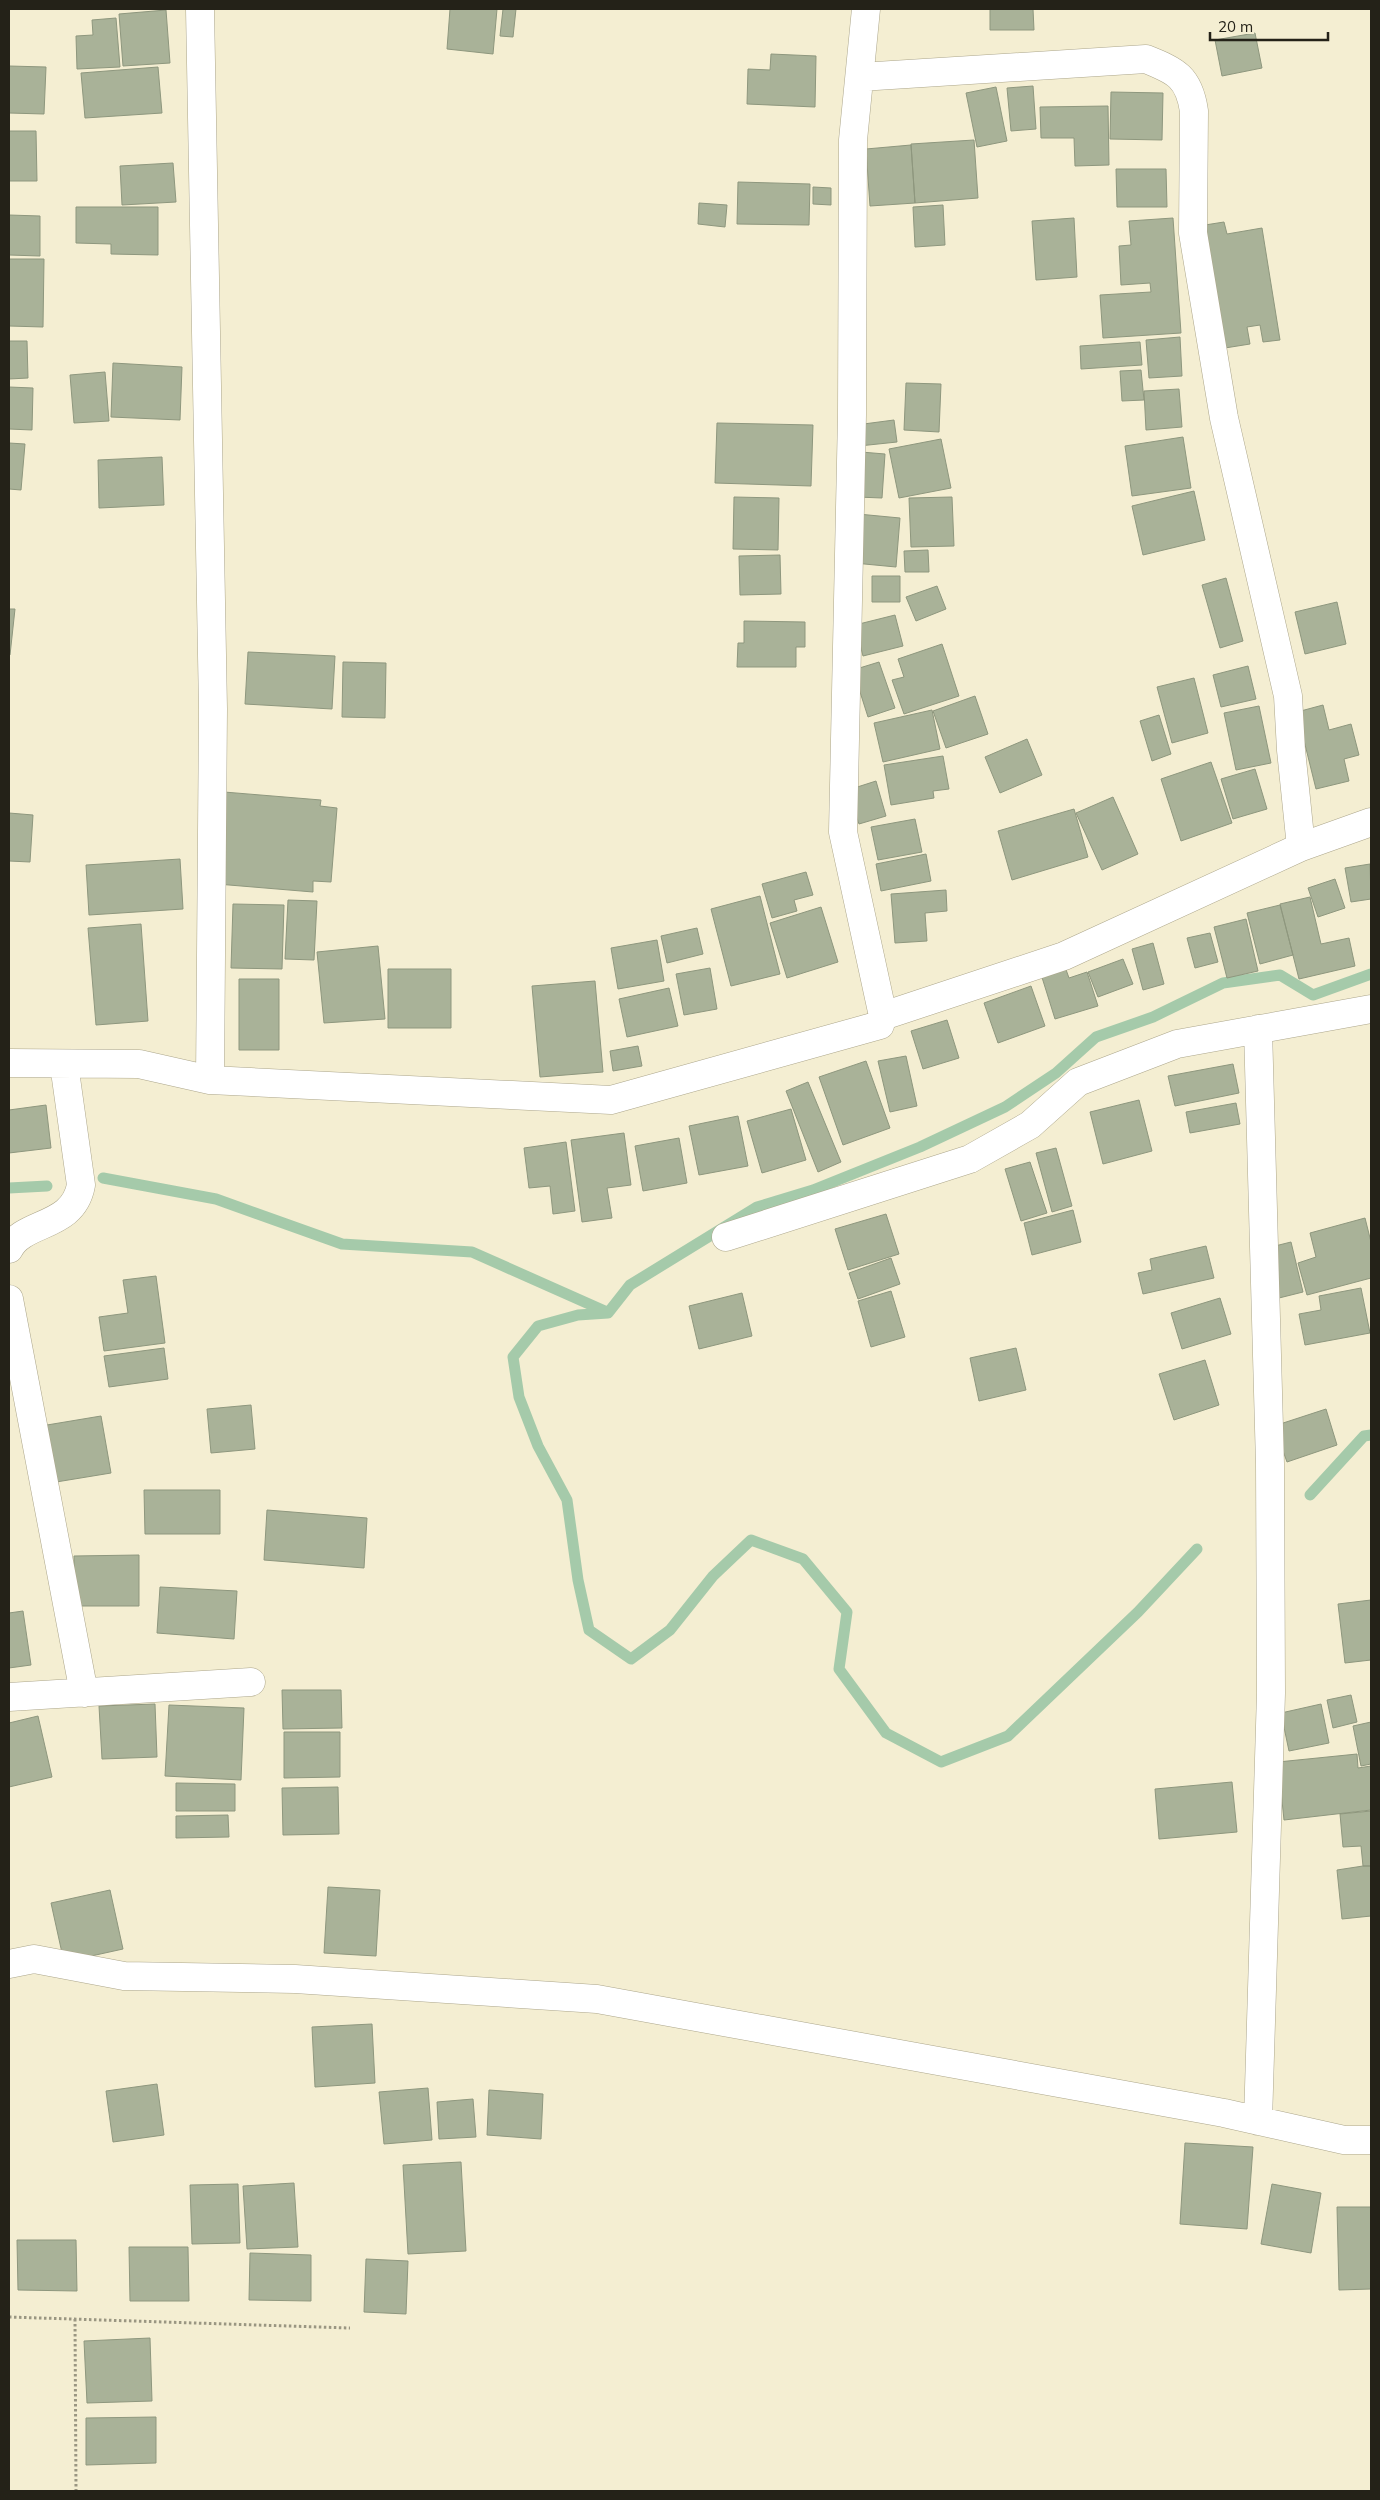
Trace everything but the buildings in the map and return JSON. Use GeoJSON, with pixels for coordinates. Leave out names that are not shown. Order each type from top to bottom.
{"type":"FeatureCollection","features":[{"type":"Feature","properties":{"kind":"street"},"geometry":{"type":"LineString","coordinates":[[200,9],[213,709],[210,1080]]}},
{"type":"Feature","properties":{"kind":"street"},"geometry":{"type":"LineString","coordinates":[[9,1063],[139,1064],[210,1080],[611,1100],[880,1025],[883,1016],[844,832],[852,415],[853,140],[866,9]]}},
{"type":"Feature","properties":{"kind":"street"},"geometry":{"type":"LineString","coordinates":[[860,77],[1146,59],[1172,69],[1181,77],[1191,92],[1194,111],[1193,233],[1224,418],[1288,696],[1291,750],[1301,848]]}},
{"type":"Feature","properties":{"kind":"street"},"geometry":{"type":"LineString","coordinates":[[883,1016],[1064,956],[1301,848],[1371,822]]}},
{"type":"Feature","properties":{"kind":"street"},"geometry":{"type":"LineString","coordinates":[[726,1237],[970,1158],[1030,1125],[1078,1082],[1178,1044],[1371,1009]]}},
{"type":"Feature","properties":{"kind":"street"},"geometry":{"type":"LineString","coordinates":[[1258,1029],[1270,1464],[1271,1693],[1258,2121]]}},
{"type":"Feature","properties":{"kind":"street"},"geometry":{"type":"LineString","coordinates":[[9,1249],[22,1236],[72,1209],[79,1200],[81,1186],[64,1064]]}},
{"type":"Feature","properties":{"kind":"street"},"geometry":{"type":"LineString","coordinates":[[9,1299],[84,1693]]}},
{"type":"Feature","properties":{"kind":"street"},"geometry":{"type":"LineString","coordinates":[[9,1697],[251,1682]]}},
{"type":"Feature","properties":{"kind":"street"},"geometry":{"type":"LineString","coordinates":[[9,1964],[34,1959],[124,1976],[295,1978],[598,1999],[1258,2121],[1344,2140],[1371,2140]]}},
{"type":"Feature","properties":{"kind":"path"},"geometry":{"type":"LineString","coordinates":[[9,2317],[350,2328]]}},
{"type":"Feature","properties":{"kind":"path"},"geometry":{"type":"LineString","coordinates":[[75,2319],[76,2491]]}},
{"type":"Feature","properties":{"kind":"waterway"},"geometry":{"type":"LineString","coordinates":[[1197,1549],[1138,1612],[1008,1736],[941,1762],[886,1733],[839,1669],[847,1612],[803,1559],[751,1540],[713,1576],[670,1630],[631,1659],[589,1630],[578,1580],[567,1500],[538,1446],[519,1397],[513,1357],[538,1326],[578,1315],[608,1313],[630,1285],[757,1207],[813,1190],[920,1147],[1005,1107],[1056,1073],[1096,1037],[1153,1017],[1223,983],[1280,975],[1313,995],[1371,974]]}},
{"type":"Feature","properties":{"kind":"waterway"},"geometry":{"type":"LineString","coordinates":[[103,1178],[216,1199],[342,1244],[472,1252],[607,1312]]}},
{"type":"Feature","properties":{"kind":"waterway"},"geometry":{"type":"LineString","coordinates":[[9,1188],[47,1186]]}},
{"type":"Feature","properties":{"kind":"waterway"},"geometry":{"type":"LineString","coordinates":[[1310,1495],[1364,1436],[1371,1435]]}}]}
